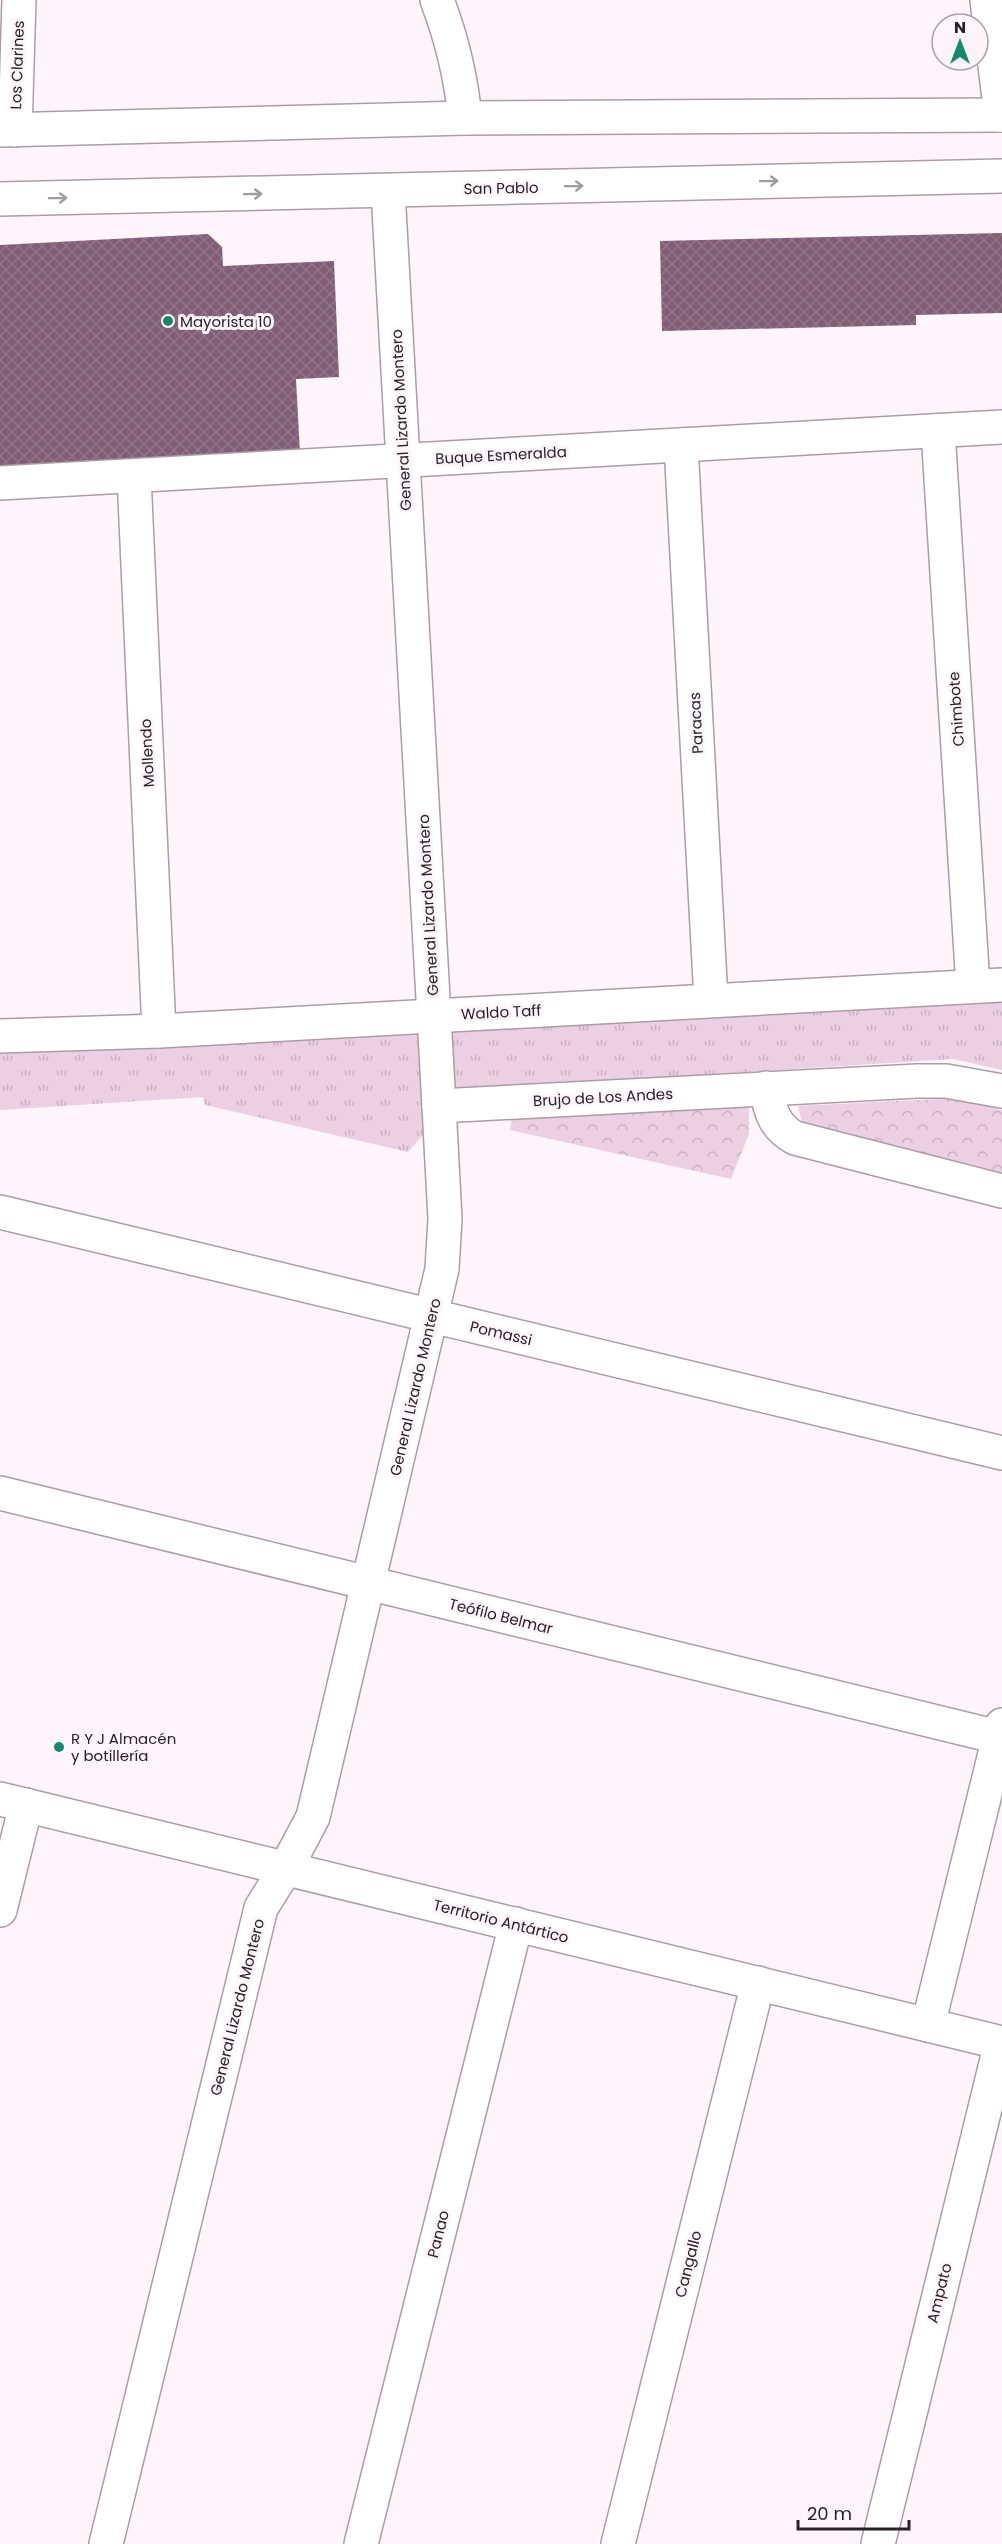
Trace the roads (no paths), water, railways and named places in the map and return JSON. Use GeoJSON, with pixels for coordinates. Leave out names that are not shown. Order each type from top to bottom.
{"type":"FeatureCollection","features":[{"type":"Feature","properties":{"kind":"street","name":"Los Clarines"},"geometry":{"type":"LineString","coordinates":[[7,130],[19,0]]}},
{"type":"Feature","properties":{"kind":"street"},"geometry":{"type":"LineString","coordinates":[[437,0],[455,54],[462,87],[465,118]]}},
{"type":"Feature","properties":{"kind":"street"},"geometry":{"type":"LineString","coordinates":[[7,130],[465,118],[1001,115],[987,0]]}},
{"type":"Feature","properties":{"kind":"street","name":"San Pablo"},"geometry":{"type":"LineString","coordinates":[[0,199],[1002,176]]}},
{"type":"Feature","properties":{"kind":"street","name":"General Lizardo Montero"},"geometry":{"type":"LineString","coordinates":[[106,2544],[261,1908],[286,1868],[313,1817],[442,1269],[444,1244],[439,1106],[388,191]]}},
{"type":"Feature","properties":{"kind":"street","name":"Buque Esmeralda"},"geometry":{"type":"LineString","coordinates":[[0,483],[1002,427]]}},
{"type":"Feature","properties":{"kind":"street","name":"Chimbote"},"geometry":{"type":"LineString","coordinates":[[938,431],[988,985]]}},
{"type":"Feature","properties":{"kind":"street","name":"Paracas"},"geometry":{"type":"LineString","coordinates":[[681,445],[711,1000]]}},
{"type":"Feature","properties":{"kind":"street","name":"Mollendo"},"geometry":{"type":"LineString","coordinates":[[134,476],[159,1031]]}},
{"type":"Feature","properties":{"kind":"street","name":"Waldo Taff"},"geometry":{"type":"LineString","coordinates":[[0,1036],[159,1031],[988,985]]}},
{"type":"Feature","properties":{"kind":"street","name":"Brujo de Los Andes"},"geometry":{"type":"LineString","coordinates":[[439,1106],[917,1081],[946,1082],[1002,1091]]}},
{"type":"Feature","properties":{"kind":"street"},"geometry":{"type":"LineString","coordinates":[[766,1088],[773,1116],[778,1125],[795,1138],[1002,1191]]}},
{"type":"Feature","properties":{"kind":"street","name":"Pomassi"},"geometry":{"type":"LineString","coordinates":[[0,1212],[1002,1453]]}},
{"type":"Feature","properties":{"kind":"street","name":"Teófilo Belmar"},"geometry":{"type":"LineString","coordinates":[[0,1493],[1001,1733]]}},
{"type":"Feature","properties":{"kind":"street"},"geometry":{"type":"LineString","coordinates":[[928,2025],[1001,1733]]}},
{"type":"Feature","properties":{"kind":"street"},"geometry":{"type":"LineString","coordinates":[[0,1910],[13,1802]]}},
{"type":"Feature","properties":{"kind":"street","name":"Territorio Antártico"},"geometry":{"type":"LineString","coordinates":[[13,1802],[1001,2043]]}},
{"type":"Feature","properties":{"kind":"street","name":"Panao"},"geometry":{"type":"LineString","coordinates":[[361,2544],[516,1924]]}},
{"type":"Feature","properties":{"kind":"street","name":"Cangallo"},"geometry":{"type":"LineString","coordinates":[[618,2544],[758,1983]]}},
{"type":"Feature","properties":{"kind":"street","name":"Ampato"},"geometry":{"type":"LineString","coordinates":[[878,2544],[1001,2043]]}},
{"type":"Feature","properties":{"kind":"place","name":"Mayorista 10"},"geometry":{"type":"Point","coordinates":[168,321]}},
{"type":"Feature","properties":{"kind":"place","name":"R Y J Almacén y botillería"},"geometry":{"type":"Point","coordinates":[59,1747]}}]}
